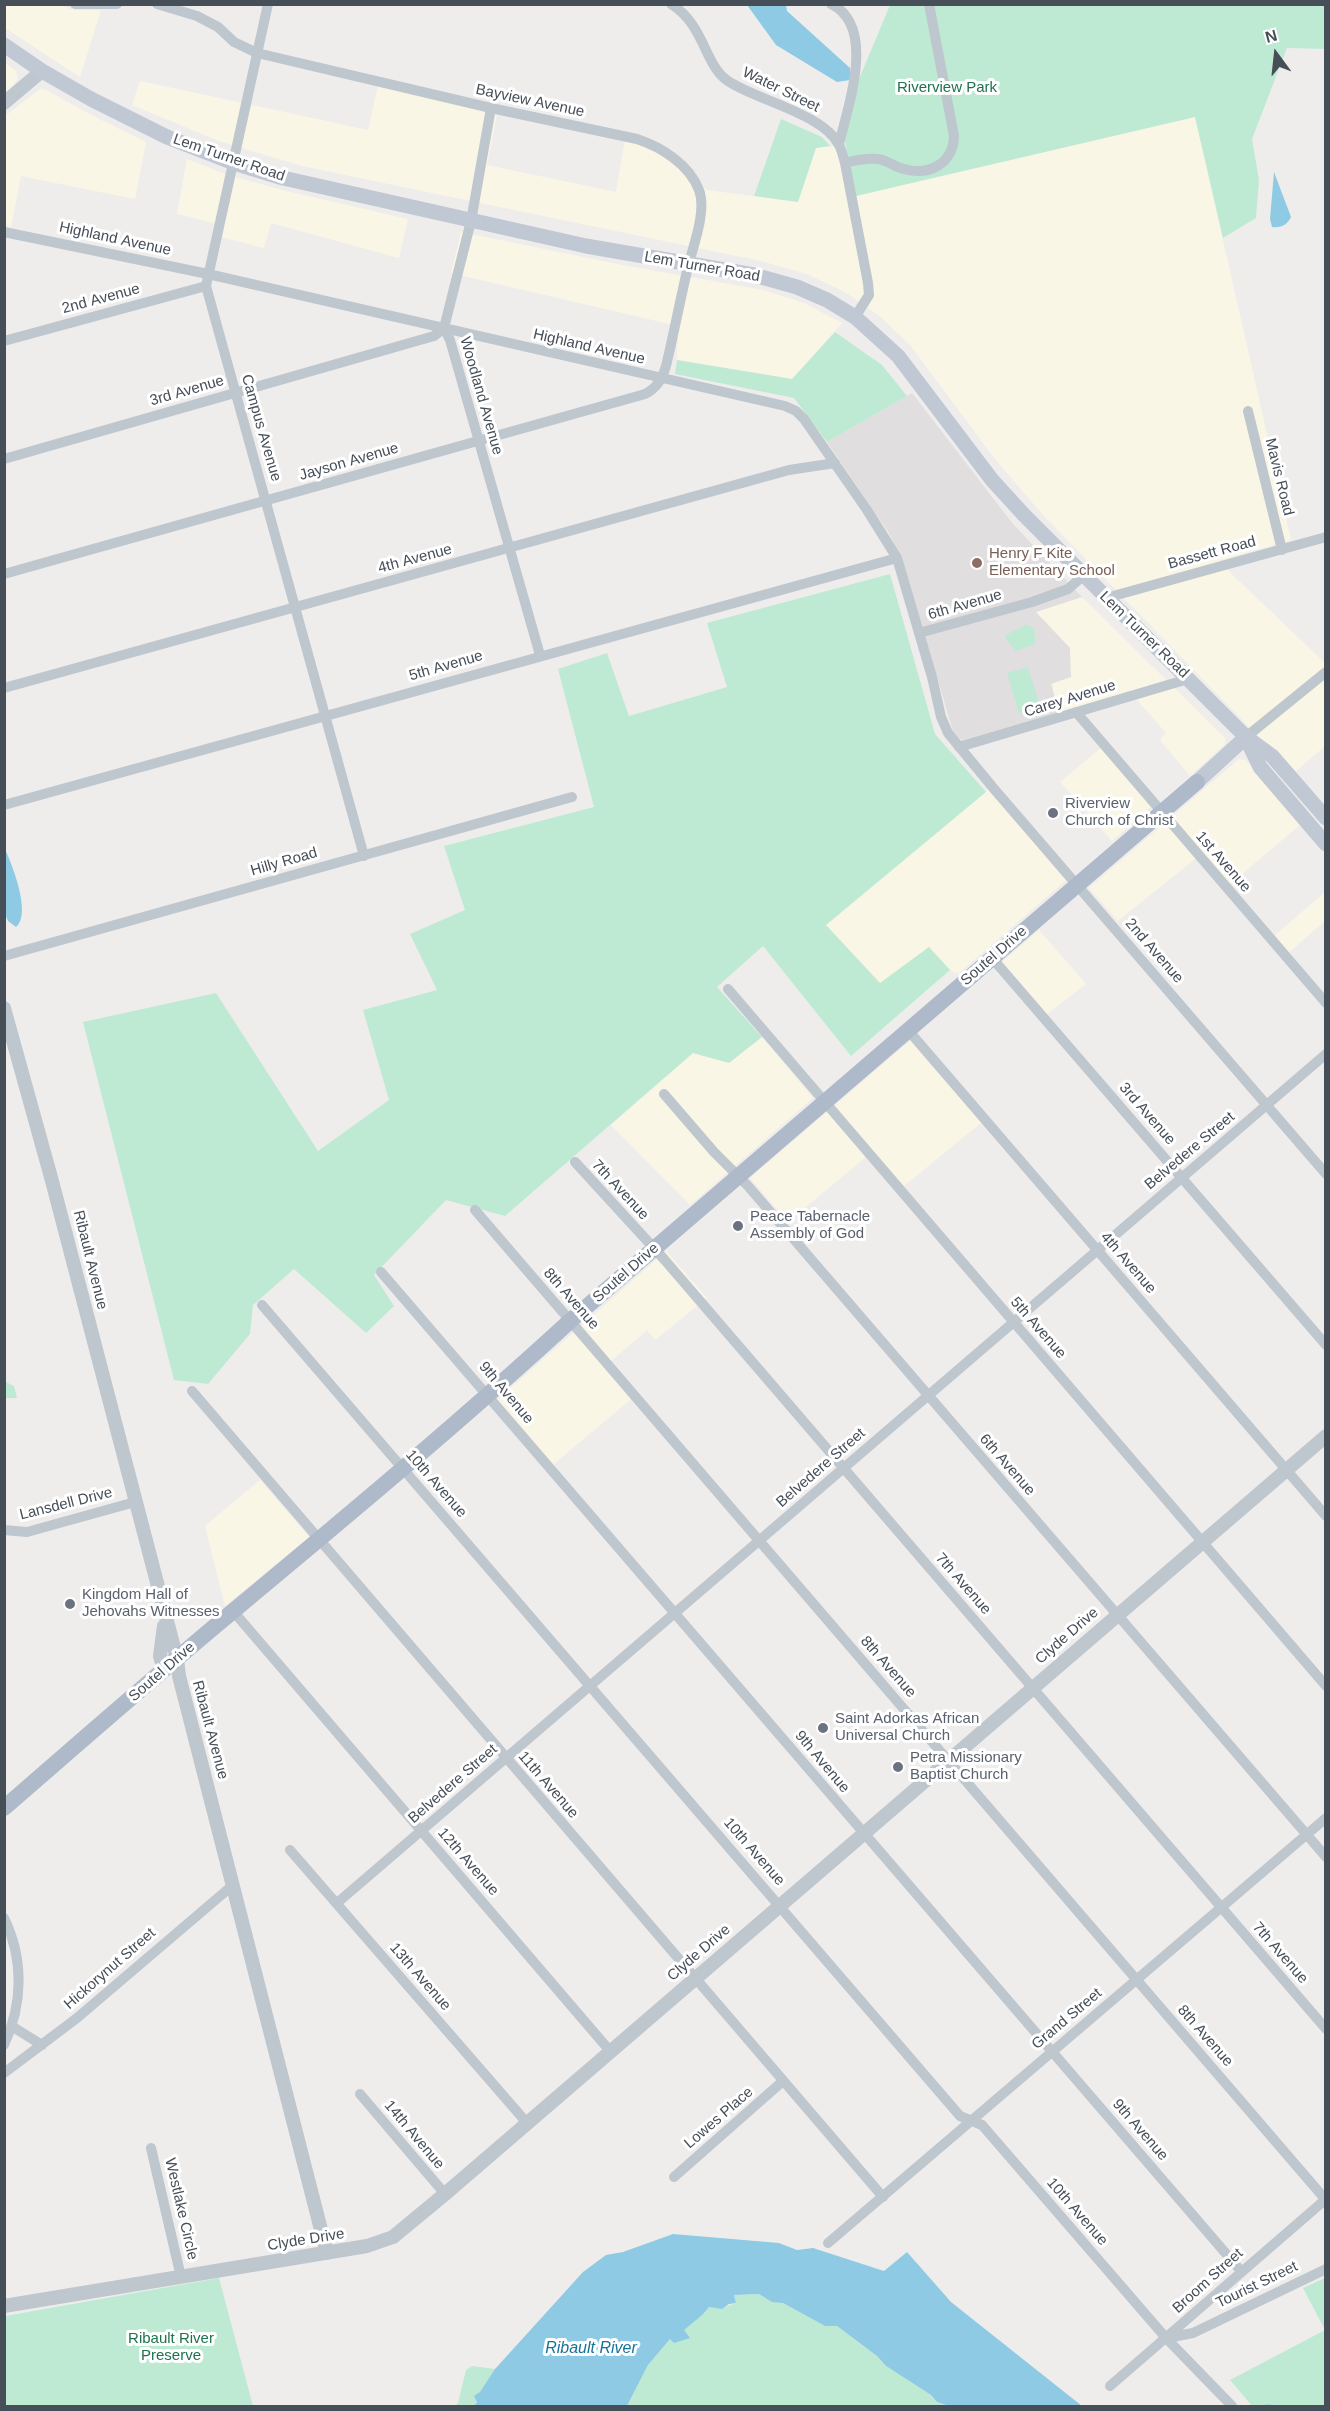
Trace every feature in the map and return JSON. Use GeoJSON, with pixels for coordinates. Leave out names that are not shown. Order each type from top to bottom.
{"type":"FeatureCollection","features":[{"type":"Feature","properties":{"kind":"main road","name":"Lem Turner Road"},"geometry":{"type":"LineString","coordinates":[[4,45],[42,71],[91,99],[167,137],[234,163],[283,178],[586,246],[754,275],[797,287],[855,316],[898,356],[992,480],[1083,576],[1246,737],[1272,756],[1326,818]]}},
{"type":"Feature","properties":{"kind":"main road","name":"Lem Turner Road"},"geometry":{"type":"LineString","coordinates":[[1246,737],[1260,767],[1326,844]]}},
{"type":"Feature","properties":{"kind":"main road","name":"Soutel Drive"},"geometry":{"type":"LineString","coordinates":[[4,1808],[489,1395],[570,1322],[1197,782],[1246,737]]}},
{"type":"Feature","properties":{"kind":"street"},"geometry":{"type":"LineString","coordinates":[[75,4],[117,4]]}},
{"type":"Feature","properties":{"kind":"street","name":"Bayview Avenue"},"geometry":{"type":"LineString","coordinates":[[158,4],[197,16],[218,27],[234,42],[257,53],[491,108],[637,139],[666,151],[690,175],[699,189],[702,204],[662,379]]}},
{"type":"Feature","properties":{"kind":"street","name":"Campus Avenue"},"geometry":{"type":"LineString","coordinates":[[268,4],[206,286],[364,856]]}},
{"type":"Feature","properties":{"kind":"street","name":"Water Street"},"geometry":{"type":"LineString","coordinates":[[671,4],[692,22],[716,66],[728,81],[816,122],[839,144],[845,163],[868,283],[868,294],[855,316]]}},
{"type":"Feature","properties":{"kind":"street"},"geometry":{"type":"LineString","coordinates":[[831,4],[844,12],[849,19],[856,48],[855,76],[839,144]]}},
{"type":"Feature","properties":{"kind":"street"},"geometry":{"type":"LineString","coordinates":[[845,163],[867,158],[881,159],[901,169],[915,172],[933,168],[946,160],[954,149],[954,136],[929,4]]}},
{"type":"Feature","properties":{"kind":"street"},"geometry":{"type":"LineString","coordinates":[[5,103],[42,71]]}},
{"type":"Feature","properties":{"kind":"street","name":"Woodland Avenue"},"geometry":{"type":"LineString","coordinates":[[491,108],[471,221],[444,328],[450,340],[540,655]]}},
{"type":"Feature","properties":{"kind":"street","name":"Highland Avenue"},"geometry":{"type":"LineString","coordinates":[[4,232],[208,274],[785,406],[795,411],[835,463],[897,558],[941,717],[948,733],[959,747]]}},
{"type":"Feature","properties":{"kind":"street","name":"2nd Avenue"},"geometry":{"type":"LineString","coordinates":[[4,341],[206,286]]}},
{"type":"Feature","properties":{"kind":"street","name":"3rd Avenue"},"geometry":{"type":"LineString","coordinates":[[4,459],[435,336],[444,328]]}},
{"type":"Feature","properties":{"kind":"street","name":"Jayson Avenue"},"geometry":{"type":"LineString","coordinates":[[4,574],[645,394],[652,391],[662,379]]}},
{"type":"Feature","properties":{"kind":"street","name":"Mavis Road"},"geometry":{"type":"LineString","coordinates":[[1248,411],[1282,550]]}},
{"type":"Feature","properties":{"kind":"street","name":"4th Avenue"},"geometry":{"type":"LineString","coordinates":[[4,688],[789,470],[835,463]]}},
{"type":"Feature","properties":{"kind":"street","name":"Bassett Road"},"geometry":{"type":"LineString","coordinates":[[1106,598],[1326,537]]}},
{"type":"Feature","properties":{"kind":"street","name":"5th Avenue"},"geometry":{"type":"LineString","coordinates":[[4,805],[897,558]]}},
{"type":"Feature","properties":{"kind":"street","name":"6th Avenue"},"geometry":{"type":"LineString","coordinates":[[919,633],[1048,596],[1068,589],[1083,576]]}},
{"type":"Feature","properties":{"kind":"street"},"geometry":{"type":"LineString","coordinates":[[1246,737],[1326,672]]}},
{"type":"Feature","properties":{"kind":"street","name":"Carey Avenue"},"geometry":{"type":"LineString","coordinates":[[959,747],[1188,679]]}},
{"type":"Feature","properties":{"kind":"street","name":"1st Avenue"},"geometry":{"type":"LineString","coordinates":[[1076,712],[1326,1003]]}},
{"type":"Feature","properties":{"kind":"street","name":"2nd Avenue"},"geometry":{"type":"LineString","coordinates":[[959,747],[1326,1174]]}},
{"type":"Feature","properties":{"kind":"street","name":"Hilly Road"},"geometry":{"type":"LineString","coordinates":[[4,956],[572,797]]}},
{"type":"Feature","properties":{"kind":"street","name":"3rd Avenue"},"geometry":{"type":"LineString","coordinates":[[992,958],[1326,1345]]}},
{"type":"Feature","properties":{"kind":"street","name":"5th Avenue"},"geometry":{"type":"LineString","coordinates":[[728,990],[1326,1686]]}},
{"type":"Feature","properties":{"kind":"street","name":"Ribault Avenue"},"geometry":{"type":"LineString","coordinates":[[4,1008],[177,1659],[179,1676],[327,2253]]}},
{"type":"Feature","properties":{"kind":"street","name":"4th Avenue"},"geometry":{"type":"LineString","coordinates":[[908,1030],[1326,1516]]}},
{"type":"Feature","properties":{"kind":"street","name":"Belvedere Street"},"geometry":{"type":"LineString","coordinates":[[336,1903],[1326,1054]]}},
{"type":"Feature","properties":{"kind":"street","name":"6th Avenue"},"geometry":{"type":"LineString","coordinates":[[664,1094],[714,1152],[739,1176],[1326,1857]]}},
{"type":"Feature","properties":{"kind":"street","name":"7th Avenue"},"geometry":{"type":"LineString","coordinates":[[574,1162],[654,1249],[1326,2029]]}},
{"type":"Feature","properties":{"kind":"street","name":"8th Avenue"},"geometry":{"type":"LineString","coordinates":[[475,1210],[1325,2199]]}},
{"type":"Feature","properties":{"kind":"street","name":"9th Avenue"},"geometry":{"type":"LineString","coordinates":[[381,1272],[1241,2271]]}},
{"type":"Feature","properties":{"kind":"street","name":"10th Avenue"},"geometry":{"type":"LineString","coordinates":[[262,1305],[960,2116],[982,2125],[1166,2338],[1232,2406]]}},
{"type":"Feature","properties":{"kind":"street","name":"11th Avenue"},"geometry":{"type":"LineString","coordinates":[[192,1391],[883,2197]]}},
{"type":"Feature","properties":{"kind":"street","name":"Clyde Drive"},"geometry":{"type":"LineString","coordinates":[[4,2306],[367,2246],[393,2237],[1326,1436]]}},
{"type":"Feature","properties":{"kind":"street","name":"Lansdell Drive"},"geometry":{"type":"LineString","coordinates":[[4,1530],[27,1532],[135,1502]]}},
{"type":"Feature","properties":{"kind":"street","name":"12th Avenue"},"geometry":{"type":"LineString","coordinates":[[233,1611],[610,2051]]}},
{"type":"Feature","properties":{"kind":"street"},"geometry":{"type":"LineString","coordinates":[[164,1670],[160,1656],[165,1618]]}},
{"type":"Feature","properties":{"kind":"street","name":"Grand Street"},"geometry":{"type":"LineString","coordinates":[[828,2243],[1326,1818]]}},
{"type":"Feature","properties":{"kind":"street","name":"13th Avenue"},"geometry":{"type":"LineString","coordinates":[[290,1850],[527,2123]]}},
{"type":"Feature","properties":{"kind":"street","name":"Hickorynut Street"},"geometry":{"type":"LineString","coordinates":[[4,2073],[42,2045],[233,1885]]}},
{"type":"Feature","properties":{"kind":"street"},"geometry":{"type":"LineString","coordinates":[[4,1918],[17,1951],[20,1974],[19,1996],[13,2027],[4,2045]]}},
{"type":"Feature","properties":{"kind":"street"},"geometry":{"type":"LineString","coordinates":[[13,2027],[42,2045]]}},
{"type":"Feature","properties":{"kind":"street","name":"Lowes Place"},"geometry":{"type":"LineString","coordinates":[[674,2177],[783,2081]]}},
{"type":"Feature","properties":{"kind":"street","name":"14th Avenue"},"geometry":{"type":"LineString","coordinates":[[360,2094],[445,2194]]}},
{"type":"Feature","properties":{"kind":"street","name":"Westlake Circle"},"geometry":{"type":"LineString","coordinates":[[151,2148],[181,2277]]}},
{"type":"Feature","properties":{"kind":"street","name":"Broom Street"},"geometry":{"type":"LineString","coordinates":[[1110,2386],[1325,2199]]}},
{"type":"Feature","properties":{"kind":"street","name":"Tourist Street"},"geometry":{"type":"LineString","coordinates":[[1166,2338],[1193,2333],[1326,2269]]}},
{"type":"Feature","properties":{"kind":"shaded area"},"geometry":{"type":"Polygon","coordinates":[[[4,5],[59,5],[73,10],[101,10],[80,77],[5,28],[4,5]]]}},
{"type":"Feature","properties":{"kind":"shaded area"},"geometry":{"type":"Polygon","coordinates":[[[5,63],[16,71],[18,79],[5,94],[5,63]]]}},
{"type":"Feature","properties":{"kind":"shaded area"},"geometry":{"type":"Polygon","coordinates":[[[140,81],[368,130],[378,86],[497,113],[487,165],[616,192],[625,140],[659,151],[707,190],[798,202],[816,148],[845,145],[856,196],[1195,117],[1291,540],[1218,561],[1325,663],[1325,746],[1294,773],[1045,517],[995,459],[910,345],[881,317],[845,292],[807,274],[761,261],[302,166],[219,141],[132,105],[140,81]]]}},
{"type":"Feature","properties":{"kind":"shaded area"},"geometry":{"type":"Polygon","coordinates":[[[40,89],[146,142],[135,199],[21,176],[11,227],[5,225],[5,116],[40,89]]]}},
{"type":"Feature","properties":{"kind":"shaded area"},"geometry":{"type":"Polygon","coordinates":[[[187,159],[225,174],[286,191],[408,219],[399,258],[271,223],[264,248],[221,237],[222,225],[177,214],[187,159]]]}},
{"type":"Feature","properties":{"kind":"shaded area"},"geometry":{"type":"Polygon","coordinates":[[[461,232],[622,265],[763,290],[804,303],[842,323],[792,379],[677,360],[678,326],[451,273],[461,232]]]}},
{"type":"Feature","properties":{"kind":"shaded area","name":"Henry F Kite Elementary School"},"geometry":{"type":"Polygon","coordinates":[[[912,393],[1013,524],[1082,597],[1036,612],[1070,648],[1071,677],[1051,684],[1059,714],[964,743],[953,731],[901,556],[888,532],[827,442],[912,393]]]}},
{"type":"Feature","properties":{"kind":"shaded area"},"geometry":{"type":"Polygon","coordinates":[[[1082,597],[1225,738],[1225,744],[1190,776],[1160,740],[1166,733],[1131,693],[1059,714],[1036,612],[1082,597]]]}},
{"type":"Feature","properties":{"kind":"shaded area"},"geometry":{"type":"Polygon","coordinates":[[[1101,748],[1152,806],[1112,841],[1060,782],[1101,748]]]}},
{"type":"Feature","properties":{"kind":"shaded area"},"geometry":{"type":"Polygon","coordinates":[[[1239,759],[1246,760],[1301,824],[1229,885],[1201,854],[1118,921],[1089,888],[1239,759]]]}},
{"type":"Feature","properties":{"kind":"shaded area"},"geometry":{"type":"Polygon","coordinates":[[[996,783],[1072,875],[958,974],[950,970],[929,947],[880,984],[826,925],[996,783]]]}},
{"type":"Feature","properties":{"kind":"shaded area"},"geometry":{"type":"Polygon","coordinates":[[[1325,892],[1325,921],[1287,954],[1273,937],[1325,892]]]}},
{"type":"Feature","properties":{"kind":"shaded area"},"geometry":{"type":"Polygon","coordinates":[[[1039,930],[1086,984],[1046,1015],[1002,962],[1039,930]]]}},
{"type":"Feature","properties":{"kind":"shaded area"},"geometry":{"type":"Polygon","coordinates":[[[917,1035],[988,1117],[904,1186],[873,1151],[788,1222],[750,1178],[917,1035]]]}},
{"type":"Feature","properties":{"kind":"shaded area"},"geometry":{"type":"Polygon","coordinates":[[[762,1037],[813,1098],[690,1205],[611,1125],[693,1053],[729,1063],[762,1037]]]}},
{"type":"Feature","properties":{"kind":"shaded area"},"geometry":{"type":"Polygon","coordinates":[[[666,1251],[707,1298],[655,1340],[647,1330],[611,1361],[638,1393],[553,1465],[497,1400],[666,1251]]]}},
{"type":"Feature","properties":{"kind":"shaded area"},"geometry":{"type":"Polygon","coordinates":[[[260,1480],[309,1537],[225,1606],[205,1526],[260,1480]]]}},
{"type":"Feature","properties":{"kind":"green space","name":"Riverview Park"},"geometry":{"type":"Polygon","coordinates":[[[890,5],[1325,5],[1325,49],[1287,48],[1252,139],[1259,180],[1256,218],[1223,238],[1195,117],[856,196],[841,122],[890,5]]]}},
{"type":"Feature","properties":{"kind":"green space"},"geometry":{"type":"Polygon","coordinates":[[[781,119],[822,137],[830,146],[816,148],[798,202],[754,196],[781,119]]]}},
{"type":"Feature","properties":{"kind":"green space"},"geometry":{"type":"Polygon","coordinates":[[[835,332],[882,365],[907,396],[827,442],[794,398],[675,374],[677,360],[792,379],[835,332]]]}},
{"type":"Feature","properties":{"kind":"green space"},"geometry":{"type":"Polygon","coordinates":[[[890,574],[935,734],[986,792],[826,925],[880,983],[929,947],[950,970],[851,1056],[763,946],[717,987],[762,1037],[729,1063],[693,1053],[505,1216],[446,1200],[374,1275],[394,1306],[366,1333],[294,1269],[253,1305],[250,1334],[208,1384],[174,1380],[83,1022],[216,993],[318,1151],[389,1100],[363,1010],[437,990],[410,934],[465,910],[444,846],[594,807],[558,669],[607,653],[629,716],[727,687],[707,623],[890,574]]]}},
{"type":"Feature","properties":{"kind":"green space"},"geometry":{"type":"Polygon","coordinates":[[[1026,625],[1032,627],[1035,633],[1035,644],[1016,651],[1006,639],[1006,635],[1026,625]]]}},
{"type":"Feature","properties":{"kind":"green space"},"geometry":{"type":"Polygon","coordinates":[[[1028,667],[1040,706],[1019,713],[1007,673],[1028,667]]]}},
{"type":"Feature","properties":{"kind":"green space"},"geometry":{"type":"Polygon","coordinates":[[[4,1381],[14,1386],[17,1398],[5,1398],[4,1381]]]}},
{"type":"Feature","properties":{"kind":"green space","name":"Ribault River Preserve"},"geometry":{"type":"Polygon","coordinates":[[[219,2278],[253,2406],[5,2406],[5,2316],[219,2278]]]}},
{"type":"Feature","properties":{"kind":"green space"},"geometry":{"type":"Polygon","coordinates":[[[1325,2278],[1325,2330],[1303,2288],[1325,2278]]]}},
{"type":"Feature","properties":{"kind":"green space"},"geometry":{"type":"Polygon","coordinates":[[[759,2294],[772,2301],[783,2303],[825,2326],[837,2326],[877,2356],[886,2366],[931,2395],[937,2402],[949,2406],[627,2406],[648,2365],[670,2339],[689,2337],[683,2330],[709,2307],[722,2308],[736,2303],[734,2295],[759,2294]]]}},
{"type":"Feature","properties":{"kind":"green space"},"geometry":{"type":"Polygon","coordinates":[[[1325,2330],[1325,2405],[1252,2406],[1230,2380],[1325,2330]]]}},
{"type":"Feature","properties":{"kind":"green space"},"geometry":{"type":"Polygon","coordinates":[[[472,2366],[495,2369],[474,2406],[455,2406],[458,2403],[466,2370],[472,2366]]]}},
{"type":"Feature","properties":{"kind":"water"},"geometry":{"type":"Polygon","coordinates":[[[747,5],[786,5],[787,11],[850,68],[850,80],[837,82],[776,45],[747,5]]]}},
{"type":"Feature","properties":{"kind":"water"},"geometry":{"type":"Polygon","coordinates":[[[1274,172],[1291,217],[1284,225],[1272,227],[1270,219],[1274,172]]]}},
{"type":"Feature","properties":{"kind":"water"},"geometry":{"type":"Polygon","coordinates":[[[4,847],[16,876],[21,900],[22,911],[16,927],[8,921],[5,914],[4,847]]]}},
{"type":"Feature","properties":{"kind":"water","name":"Ribault River"},"geometry":{"type":"Polygon","coordinates":[[[673,2234],[779,2243],[797,2250],[813,2248],[884,2271],[907,2252],[951,2302],[1082,2406],[949,2406],[937,2402],[931,2395],[886,2366],[877,2356],[837,2326],[825,2326],[783,2303],[772,2302],[759,2294],[734,2295],[736,2303],[729,2304],[722,2309],[709,2307],[684,2330],[690,2338],[674,2343],[670,2339],[648,2365],[627,2406],[474,2406],[477,2402],[474,2396],[480,2392],[495,2369],[583,2272],[606,2255],[623,2252],[673,2234]]]}},
{"type":"Feature","properties":{"kind":"place","name":"Henry F Kite Elementary School"},"geometry":{"type":"Point","coordinates":[977,563]}},
{"type":"Feature","properties":{"kind":"place","name":"Riverview Church of Christ"},"geometry":{"type":"Point","coordinates":[1053,813]}},
{"type":"Feature","properties":{"kind":"place","name":"Peace Tabernacle Assembly of God"},"geometry":{"type":"Point","coordinates":[738,1226]}},
{"type":"Feature","properties":{"kind":"place","name":"Kingdom Hall of Jehovahs Witnesses"},"geometry":{"type":"Point","coordinates":[70,1604]}},
{"type":"Feature","properties":{"kind":"place","name":"Saint Adorkas African Universal Church"},"geometry":{"type":"Point","coordinates":[823,1728]}},
{"type":"Feature","properties":{"kind":"place","name":"Petra Missionary Baptist Church"},"geometry":{"type":"Point","coordinates":[898,1767]}}]}
